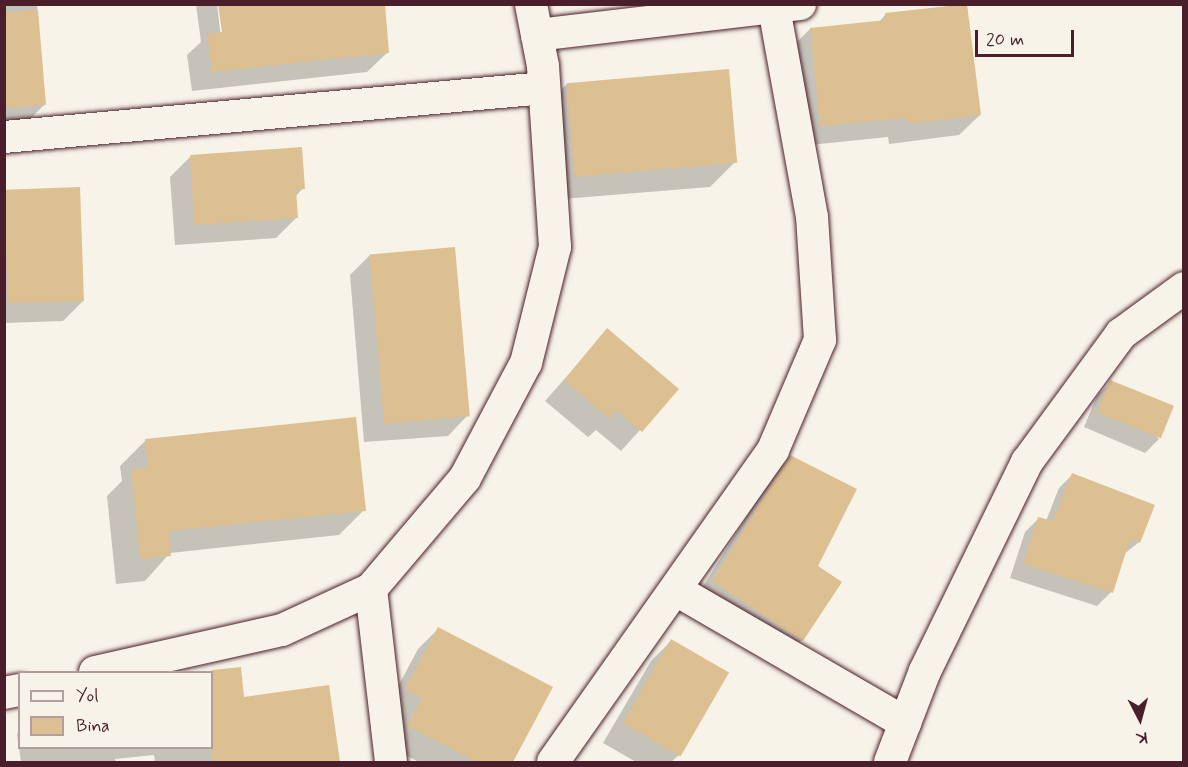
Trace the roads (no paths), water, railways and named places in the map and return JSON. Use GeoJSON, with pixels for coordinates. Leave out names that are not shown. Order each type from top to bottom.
{"type":"FeatureCollection","features":[{"type":"Feature","properties":{"kind":"street"},"geometry":{"type":"LineString","coordinates":[[99,671],[282,630],[371,590],[465,478],[526,363],[555,247],[544,88],[531,4]]}},
{"type":"Feature","properties":{"kind":"street"},"geometry":{"type":"LineString","coordinates":[[537,35],[787,6],[812,217],[820,340],[773,450],[553,762]]}},
{"type":"Feature","properties":{"kind":"street"},"geometry":{"type":"LineString","coordinates":[[4,137],[544,88]]}},
{"type":"Feature","properties":{"kind":"street"},"geometry":{"type":"LineString","coordinates":[[890,762],[925,671],[1027,462],[1121,334],[1184,288]]}},
{"type":"Feature","properties":{"kind":"street"},"geometry":{"type":"LineString","coordinates":[[371,590],[385,738],[391,762]]}},
{"type":"Feature","properties":{"kind":"street"},"geometry":{"type":"LineString","coordinates":[[676,590],[905,723]]}}]}
